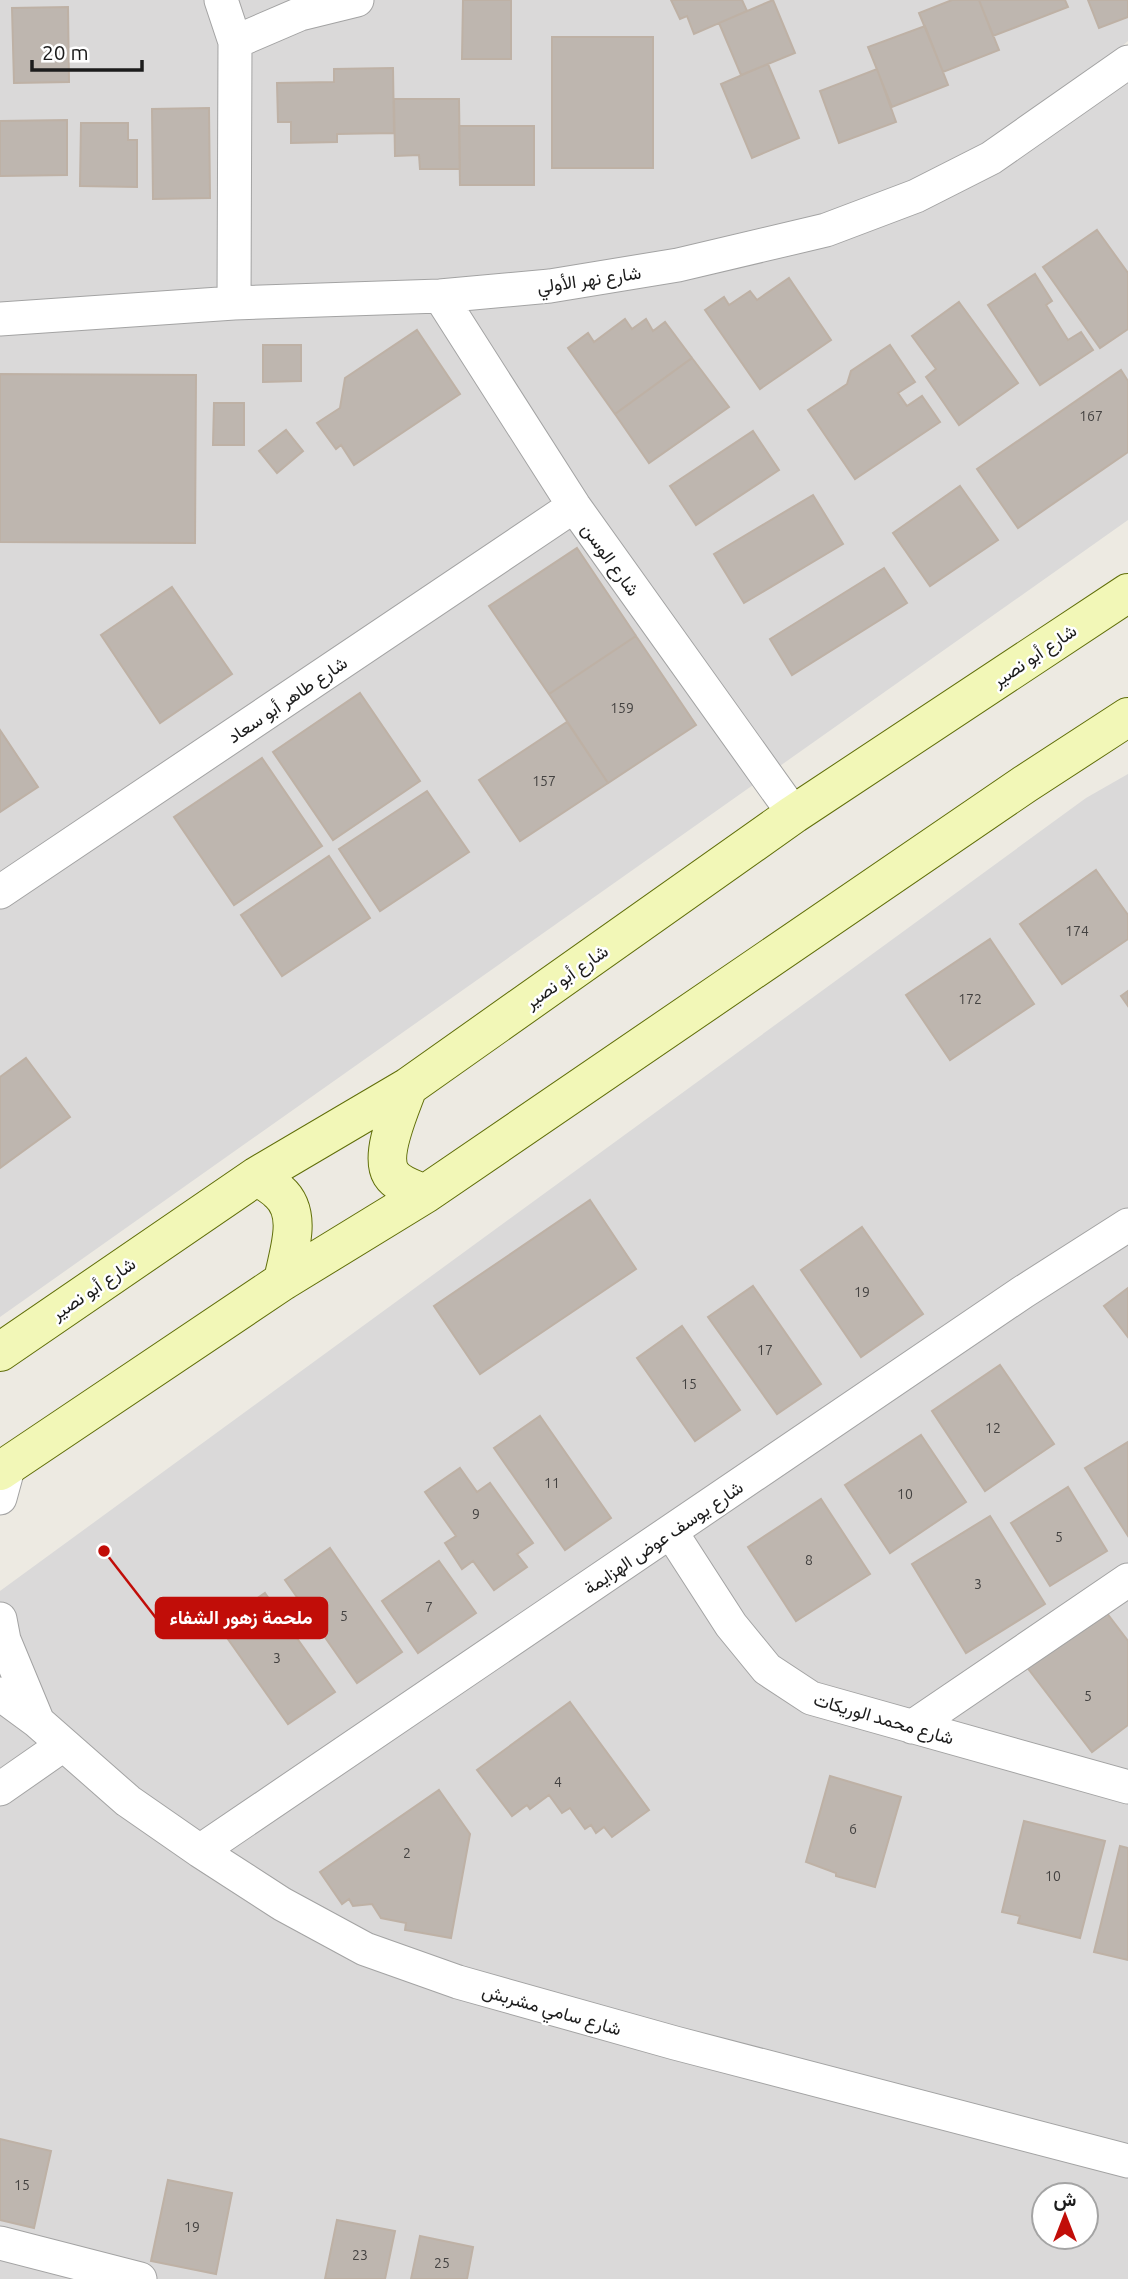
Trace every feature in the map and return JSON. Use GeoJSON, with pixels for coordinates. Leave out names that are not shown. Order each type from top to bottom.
{"type":"FeatureCollection","features":[{"type":"Feature","properties":{"kind":"main road","name":"شارع أبو نصير"},"geometry":{"type":"LineString","coordinates":[[0,1352],[257,1176],[408,1087],[794,814],[1128,593]]}},
{"type":"Feature","properties":{"kind":"main road"},"geometry":{"type":"LineString","coordinates":[[3,1478],[283,1281],[425,1194],[1025,784],[1128,717]]}},
{"type":"Feature","properties":{"kind":"main road"},"geometry":{"type":"LineString","coordinates":[[408,1087],[393,1130],[388,1165],[391,1175],[399,1183],[425,1194]]}},
{"type":"Feature","properties":{"kind":"main road"},"geometry":{"type":"LineString","coordinates":[[257,1176],[280,1192],[293,1214],[293,1229],[283,1281]]}},
{"type":"Feature","properties":{"kind":"street"},"geometry":{"type":"LineString","coordinates":[[221,0],[235,42],[234,303]]}},
{"type":"Feature","properties":{"kind":"street"},"geometry":{"type":"LineString","coordinates":[[235,42],[300,14],[357,0]]}},
{"type":"Feature","properties":{"kind":"street","name":"شارع نهر الأولي"},"geometry":{"type":"LineString","coordinates":[[0,319],[234,303],[440,296],[550,286],[678,265],[826,230],[916,196],[991,158],[1128,62]]}},
{"type":"Feature","properties":{"kind":"street","name":"شارع الوسن"},"geometry":{"type":"LineString","coordinates":[[440,296],[574,506],[794,814]]}},
{"type":"Feature","properties":{"kind":"street","name":"شارع طاهر أبو سعاد"},"geometry":{"type":"LineString","coordinates":[[0,892],[574,506]]}},
{"type":"Feature","properties":{"kind":"street","name":"شارع يوسف عوض الهزايمة"},"geometry":{"type":"LineString","coordinates":[[200,1851],[1023,1292],[1128,1225]]}},
{"type":"Feature","properties":{"kind":"street","name":"شارع محمد الوريكات"},"geometry":{"type":"LineString","coordinates":[[671,1532],[732,1625],[766,1669],[811,1698],[1128,1787]]}},
{"type":"Feature","properties":{"kind":"street"},"geometry":{"type":"LineString","coordinates":[[912,1727],[1128,1580]]}},
{"type":"Feature","properties":{"kind":"street","name":"شارع سامي مشربش"},"geometry":{"type":"LineString","coordinates":[[0,1619],[4,1640],[38,1722]]}},
{"type":"Feature","properties":{"kind":"street","name":"شارع سامي مشربش"},"geometry":{"type":"LineString","coordinates":[[0,1694],[38,1722],[128,1801],[282,1904],[365,1949],[458,1982],[675,2043],[1128,2161]]}},
{"type":"Feature","properties":{"kind":"street"},"geometry":{"type":"LineString","coordinates":[[0,1789],[63,1745]]}},
{"type":"Feature","properties":{"kind":"street"},"geometry":{"type":"LineString","coordinates":[[0,2243],[140,2279]]}},
{"type":"Feature","properties":{"kind":"shaded area"},"geometry":{"type":"Polygon","coordinates":[[[0,0],[1128,0],[1128,41],[1120,48],[1128,62],[1128,520],[0,1317],[0,0]]]}},
{"type":"Feature","properties":{"kind":"shaded area"},"geometry":{"type":"Polygon","coordinates":[[[1128,774],[1128,2279],[0,2279],[0,1591],[1086,798],[1128,774]]]}},
{"type":"Feature","properties":{"kind":"building"},"geometry":{"type":"Polygon","coordinates":[[[463,0],[511,0],[511,59],[462,59],[463,0]]]}},
{"type":"Feature","properties":{"kind":"building"},"geometry":{"type":"Polygon","coordinates":[[[671,0],[742,0],[747,11],[694,34],[687,16],[680,19],[671,0]]]}},
{"type":"Feature","properties":{"kind":"building"},"geometry":{"type":"Polygon","coordinates":[[[773,0],[795,53],[741,75],[719,23],[773,0]]]}},
{"type":"Feature","properties":{"kind":"building"},"geometry":{"type":"Polygon","coordinates":[[[952,0],[979,0],[999,50],[943,72],[919,13],[952,0]]]}},
{"type":"Feature","properties":{"kind":"building"},"geometry":{"type":"Polygon","coordinates":[[[979,0],[1065,0],[1068,7],[993,36],[979,0]]]}},
{"type":"Feature","properties":{"kind":"building"},"geometry":{"type":"Polygon","coordinates":[[[1088,0],[1128,0],[1128,17],[1099,28],[1088,0]]]}},
{"type":"Feature","properties":{"kind":"building"},"geometry":{"type":"Polygon","coordinates":[[[68,7],[69,82],[14,83],[12,8],[68,7]]]}},
{"type":"Feature","properties":{"kind":"building"},"geometry":{"type":"Polygon","coordinates":[[[925,26],[948,85],[892,107],[868,47],[925,26]]]}},
{"type":"Feature","properties":{"kind":"building"},"geometry":{"type":"Polygon","coordinates":[[[552,37],[653,37],[653,168],[552,168],[552,37]]]}},
{"type":"Feature","properties":{"kind":"building"},"geometry":{"type":"Polygon","coordinates":[[[768,64],[799,138],[752,158],[721,84],[768,64]]]}},
{"type":"Feature","properties":{"kind":"building"},"geometry":{"type":"Polygon","coordinates":[[[393,68],[394,133],[337,134],[337,142],[291,143],[291,122],[278,122],[277,83],[334,82],[334,69],[393,68]]]}},
{"type":"Feature","properties":{"kind":"building"},"geometry":{"type":"Polygon","coordinates":[[[877,69],[896,122],[839,143],[820,91],[877,69]]]}},
{"type":"Feature","properties":{"kind":"building"},"geometry":{"type":"Polygon","coordinates":[[[394,99],[459,99],[460,169],[420,169],[419,155],[395,156],[394,99]]]}},
{"type":"Feature","properties":{"kind":"building"},"geometry":{"type":"Polygon","coordinates":[[[209,108],[210,198],[153,199],[152,109],[209,108]]]}},
{"type":"Feature","properties":{"kind":"building"},"geometry":{"type":"Polygon","coordinates":[[[67,120],[67,175],[0,176],[0,121],[67,120]]]}},
{"type":"Feature","properties":{"kind":"building"},"geometry":{"type":"Polygon","coordinates":[[[81,123],[128,123],[128,140],[137,140],[137,187],[80,186],[81,123]]]}},
{"type":"Feature","properties":{"kind":"building"},"geometry":{"type":"Polygon","coordinates":[[[459,126],[534,126],[534,185],[460,185],[459,126]]]}},
{"type":"Feature","properties":{"kind":"building"},"geometry":{"type":"Polygon","coordinates":[[[1097,230],[1128,273],[1128,329],[1100,348],[1043,267],[1097,230]]]}},
{"type":"Feature","properties":{"kind":"building"},"geometry":{"type":"Polygon","coordinates":[[[1035,274],[1052,301],[1046,305],[1068,340],[1081,332],[1093,350],[1040,385],[988,305],[1035,274]]]}},
{"type":"Feature","properties":{"kind":"building"},"geometry":{"type":"Polygon","coordinates":[[[789,278],[831,340],[760,389],[705,310],[724,297],[729,305],[750,291],[757,300],[789,278]]]}},
{"type":"Feature","properties":{"kind":"building"},"geometry":{"type":"Polygon","coordinates":[[[959,302],[1018,383],[959,425],[926,377],[936,369],[912,336],[959,302]]]}},
{"type":"Feature","properties":{"kind":"building"},"geometry":{"type":"Polygon","coordinates":[[[625,319],[632,329],[646,319],[653,331],[665,322],[692,358],[615,414],[568,348],[588,333],[594,342],[625,319]]]}},
{"type":"Feature","properties":{"kind":"building"},"geometry":{"type":"Polygon","coordinates":[[[417,330],[460,394],[354,465],[341,445],[336,449],[317,423],[340,408],[345,378],[417,330]]]}},
{"type":"Feature","properties":{"kind":"building"},"geometry":{"type":"Polygon","coordinates":[[[263,345],[301,345],[301,381],[263,382],[263,345]]]}},
{"type":"Feature","properties":{"kind":"building"},"geometry":{"type":"Polygon","coordinates":[[[890,345],[915,382],[898,393],[907,406],[922,396],[940,422],[855,479],[808,410],[847,384],[851,371],[890,345]]]}},
{"type":"Feature","properties":{"kind":"building"},"geometry":{"type":"Polygon","coordinates":[[[692,358],[729,407],[649,463],[615,414],[692,358]]]}},
{"type":"Feature","properties":{"kind":"building"},"geometry":{"type":"Polygon","coordinates":[[[1121,370],[1128,381],[1128,452],[1018,528],[977,469],[1121,370]]]}},
{"type":"Feature","properties":{"kind":"building"},"geometry":{"type":"Polygon","coordinates":[[[0,374],[196,375],[195,543],[0,542],[0,374]]]}},
{"type":"Feature","properties":{"kind":"building"},"geometry":{"type":"Polygon","coordinates":[[[214,403],[244,403],[244,445],[213,445],[214,403]]]}},
{"type":"Feature","properties":{"kind":"building"},"geometry":{"type":"Polygon","coordinates":[[[286,430],[303,451],[277,473],[259,451],[286,430]]]}},
{"type":"Feature","properties":{"kind":"building"},"geometry":{"type":"Polygon","coordinates":[[[753,431],[779,470],[696,525],[670,486],[753,431]]]}},
{"type":"Feature","properties":{"kind":"building"},"geometry":{"type":"Polygon","coordinates":[[[960,486],[998,540],[930,586],[893,533],[960,486]]]}},
{"type":"Feature","properties":{"kind":"building"},"geometry":{"type":"Polygon","coordinates":[[[813,495],[843,544],[744,603],[714,554],[813,495]]]}},
{"type":"Feature","properties":{"kind":"building"},"geometry":{"type":"Polygon","coordinates":[[[577,548],[636,636],[549,694],[489,606],[577,548]]]}},
{"type":"Feature","properties":{"kind":"building"},"geometry":{"type":"Polygon","coordinates":[[[884,568],[907,603],[792,675],[770,639],[884,568]]]}},
{"type":"Feature","properties":{"kind":"building"},"geometry":{"type":"Polygon","coordinates":[[[172,587],[232,674],[160,723],[101,635],[172,587]]]}},
{"type":"Feature","properties":{"kind":"building"},"geometry":{"type":"Polygon","coordinates":[[[636,636],[696,725],[608,783],[549,694],[636,636]]]}},
{"type":"Feature","properties":{"kind":"building"},"geometry":{"type":"Polygon","coordinates":[[[360,693],[420,781],[333,840],[273,752],[360,693]]]}},
{"type":"Feature","properties":{"kind":"building"},"geometry":{"type":"Polygon","coordinates":[[[567,722],[608,783],[520,841],[479,780],[567,722]]]}},
{"type":"Feature","properties":{"kind":"building"},"geometry":{"type":"Polygon","coordinates":[[[0,730],[38,787],[0,812],[0,730]]]}},
{"type":"Feature","properties":{"kind":"building"},"geometry":{"type":"Polygon","coordinates":[[[262,758],[322,846],[234,905],[174,817],[262,758]]]}},
{"type":"Feature","properties":{"kind":"building"},"geometry":{"type":"Polygon","coordinates":[[[427,791],[469,852],[380,911],[339,849],[427,791]]]}},
{"type":"Feature","properties":{"kind":"building"},"geometry":{"type":"Polygon","coordinates":[[[329,856],[370,918],[282,976],[241,915],[329,856]]]}},
{"type":"Feature","properties":{"kind":"building"},"geometry":{"type":"Polygon","coordinates":[[[1096,870],[1128,915],[1128,939],[1062,984],[1020,924],[1096,870]]]}},
{"type":"Feature","properties":{"kind":"building"},"geometry":{"type":"Polygon","coordinates":[[[990,939],[1034,1004],[950,1060],[906,995],[990,939]]]}},
{"type":"Feature","properties":{"kind":"building"},"geometry":{"type":"Polygon","coordinates":[[[1128,991],[1128,1006],[1121,996],[1128,991]]]}},
{"type":"Feature","properties":{"kind":"building"},"geometry":{"type":"Polygon","coordinates":[[[26,1058],[70,1117],[0,1168],[0,1077],[26,1058]]]}},
{"type":"Feature","properties":{"kind":"building"},"geometry":{"type":"Polygon","coordinates":[[[590,1200],[636,1269],[480,1374],[434,1306],[590,1200]]]}},
{"type":"Feature","properties":{"kind":"building"},"geometry":{"type":"Polygon","coordinates":[[[862,1227],[923,1314],[861,1357],[801,1270],[862,1227]]]}},
{"type":"Feature","properties":{"kind":"building"},"geometry":{"type":"Polygon","coordinates":[[[753,1286],[821,1384],[777,1414],[708,1317],[753,1286]]]}},
{"type":"Feature","properties":{"kind":"building"},"geometry":{"type":"Polygon","coordinates":[[[1128,1288],[1128,1337],[1104,1306],[1128,1288]]]}},
{"type":"Feature","properties":{"kind":"building"},"geometry":{"type":"Polygon","coordinates":[[[682,1326],[740,1410],[695,1441],[637,1358],[682,1326]]]}},
{"type":"Feature","properties":{"kind":"building"},"geometry":{"type":"Polygon","coordinates":[[[1000,1365],[1054,1444],[985,1491],[932,1411],[1000,1365]]]}},
{"type":"Feature","properties":{"kind":"building"},"geometry":{"type":"Polygon","coordinates":[[[540,1416],[611,1518],[565,1550],[494,1448],[540,1416]]]}},
{"type":"Feature","properties":{"kind":"building"},"geometry":{"type":"Polygon","coordinates":[[[921,1435],[966,1502],[890,1553],[845,1485],[921,1435]]]}},
{"type":"Feature","properties":{"kind":"building"},"geometry":{"type":"Polygon","coordinates":[[[1128,1442],[1128,1536],[1085,1468],[1128,1442]]]}},
{"type":"Feature","properties":{"kind":"building"},"geometry":{"type":"Polygon","coordinates":[[[460,1468],[477,1492],[490,1483],[533,1543],[517,1554],[527,1567],[494,1590],[473,1561],[462,1569],[445,1543],[456,1536],[425,1492],[460,1468]]]}},
{"type":"Feature","properties":{"kind":"building"},"geometry":{"type":"Polygon","coordinates":[[[1068,1487],[1107,1551],[1050,1586],[1011,1523],[1068,1487]]]}},
{"type":"Feature","properties":{"kind":"building"},"geometry":{"type":"Polygon","coordinates":[[[821,1499],[870,1574],[796,1621],[748,1547],[821,1499]]]}},
{"type":"Feature","properties":{"kind":"building"},"geometry":{"type":"Polygon","coordinates":[[[990,1516],[1045,1604],[966,1653],[912,1564],[990,1516]]]}},
{"type":"Feature","properties":{"kind":"building"},"geometry":{"type":"Polygon","coordinates":[[[330,1548],[402,1652],[357,1683],[285,1580],[330,1548]]]}},
{"type":"Feature","properties":{"kind":"building"},"geometry":{"type":"Polygon","coordinates":[[[439,1561],[476,1613],[418,1653],[382,1601],[439,1561]]]}},
{"type":"Feature","properties":{"kind":"building"},"geometry":{"type":"Polygon","coordinates":[[[265,1593],[335,1692],[288,1724],[218,1625],[265,1593]]]}},
{"type":"Feature","properties":{"kind":"building"},"geometry":{"type":"Polygon","coordinates":[[[1103,1608],[1128,1641],[1128,1725],[1092,1752],[1026,1666],[1103,1608]]]}},
{"type":"Feature","properties":{"kind":"building"},"geometry":{"type":"Polygon","coordinates":[[[570,1702],[649,1810],[612,1837],[604,1827],[596,1833],[591,1825],[585,1829],[570,1808],[562,1813],[549,1795],[530,1809],[527,1805],[512,1816],[477,1770],[570,1702]]]}},
{"type":"Feature","properties":{"kind":"building"},"geometry":{"type":"Polygon","coordinates":[[[830,1776],[901,1797],[875,1887],[836,1876],[836,1873],[806,1862],[830,1776]]]}},
{"type":"Feature","properties":{"kind":"building"},"geometry":{"type":"Polygon","coordinates":[[[439,1790],[470,1834],[451,1938],[405,1930],[406,1923],[381,1918],[372,1904],[353,1906],[349,1899],[342,1904],[320,1872],[439,1790]]]}},
{"type":"Feature","properties":{"kind":"building"},"geometry":{"type":"Polygon","coordinates":[[[1024,1821],[1105,1841],[1080,1938],[1018,1923],[1020,1916],[1002,1912],[1024,1821]]]}},
{"type":"Feature","properties":{"kind":"building"},"geometry":{"type":"Polygon","coordinates":[[[1120,1846],[1128,1848],[1128,1960],[1094,1952],[1120,1846]]]}},
{"type":"Feature","properties":{"kind":"building"},"geometry":{"type":"Polygon","coordinates":[[[0,2139],[51,2151],[34,2228],[0,2220],[0,2139]]]}},
{"type":"Feature","properties":{"kind":"building"},"geometry":{"type":"Polygon","coordinates":[[[168,2180],[232,2193],[216,2274],[151,2261],[168,2180]]]}},
{"type":"Feature","properties":{"kind":"building"},"geometry":{"type":"Polygon","coordinates":[[[337,2220],[395,2231],[385,2279],[325,2279],[337,2220]]]}},
{"type":"Feature","properties":{"kind":"building"},"geometry":{"type":"Polygon","coordinates":[[[420,2236],[473,2247],[467,2279],[411,2279],[420,2236]]]}},
{"type":"Feature","properties":{"kind":"place","name":"ملحمة زهور الشفاء"},"geometry":{"type":"Point","coordinates":[104,1551]}}]}
